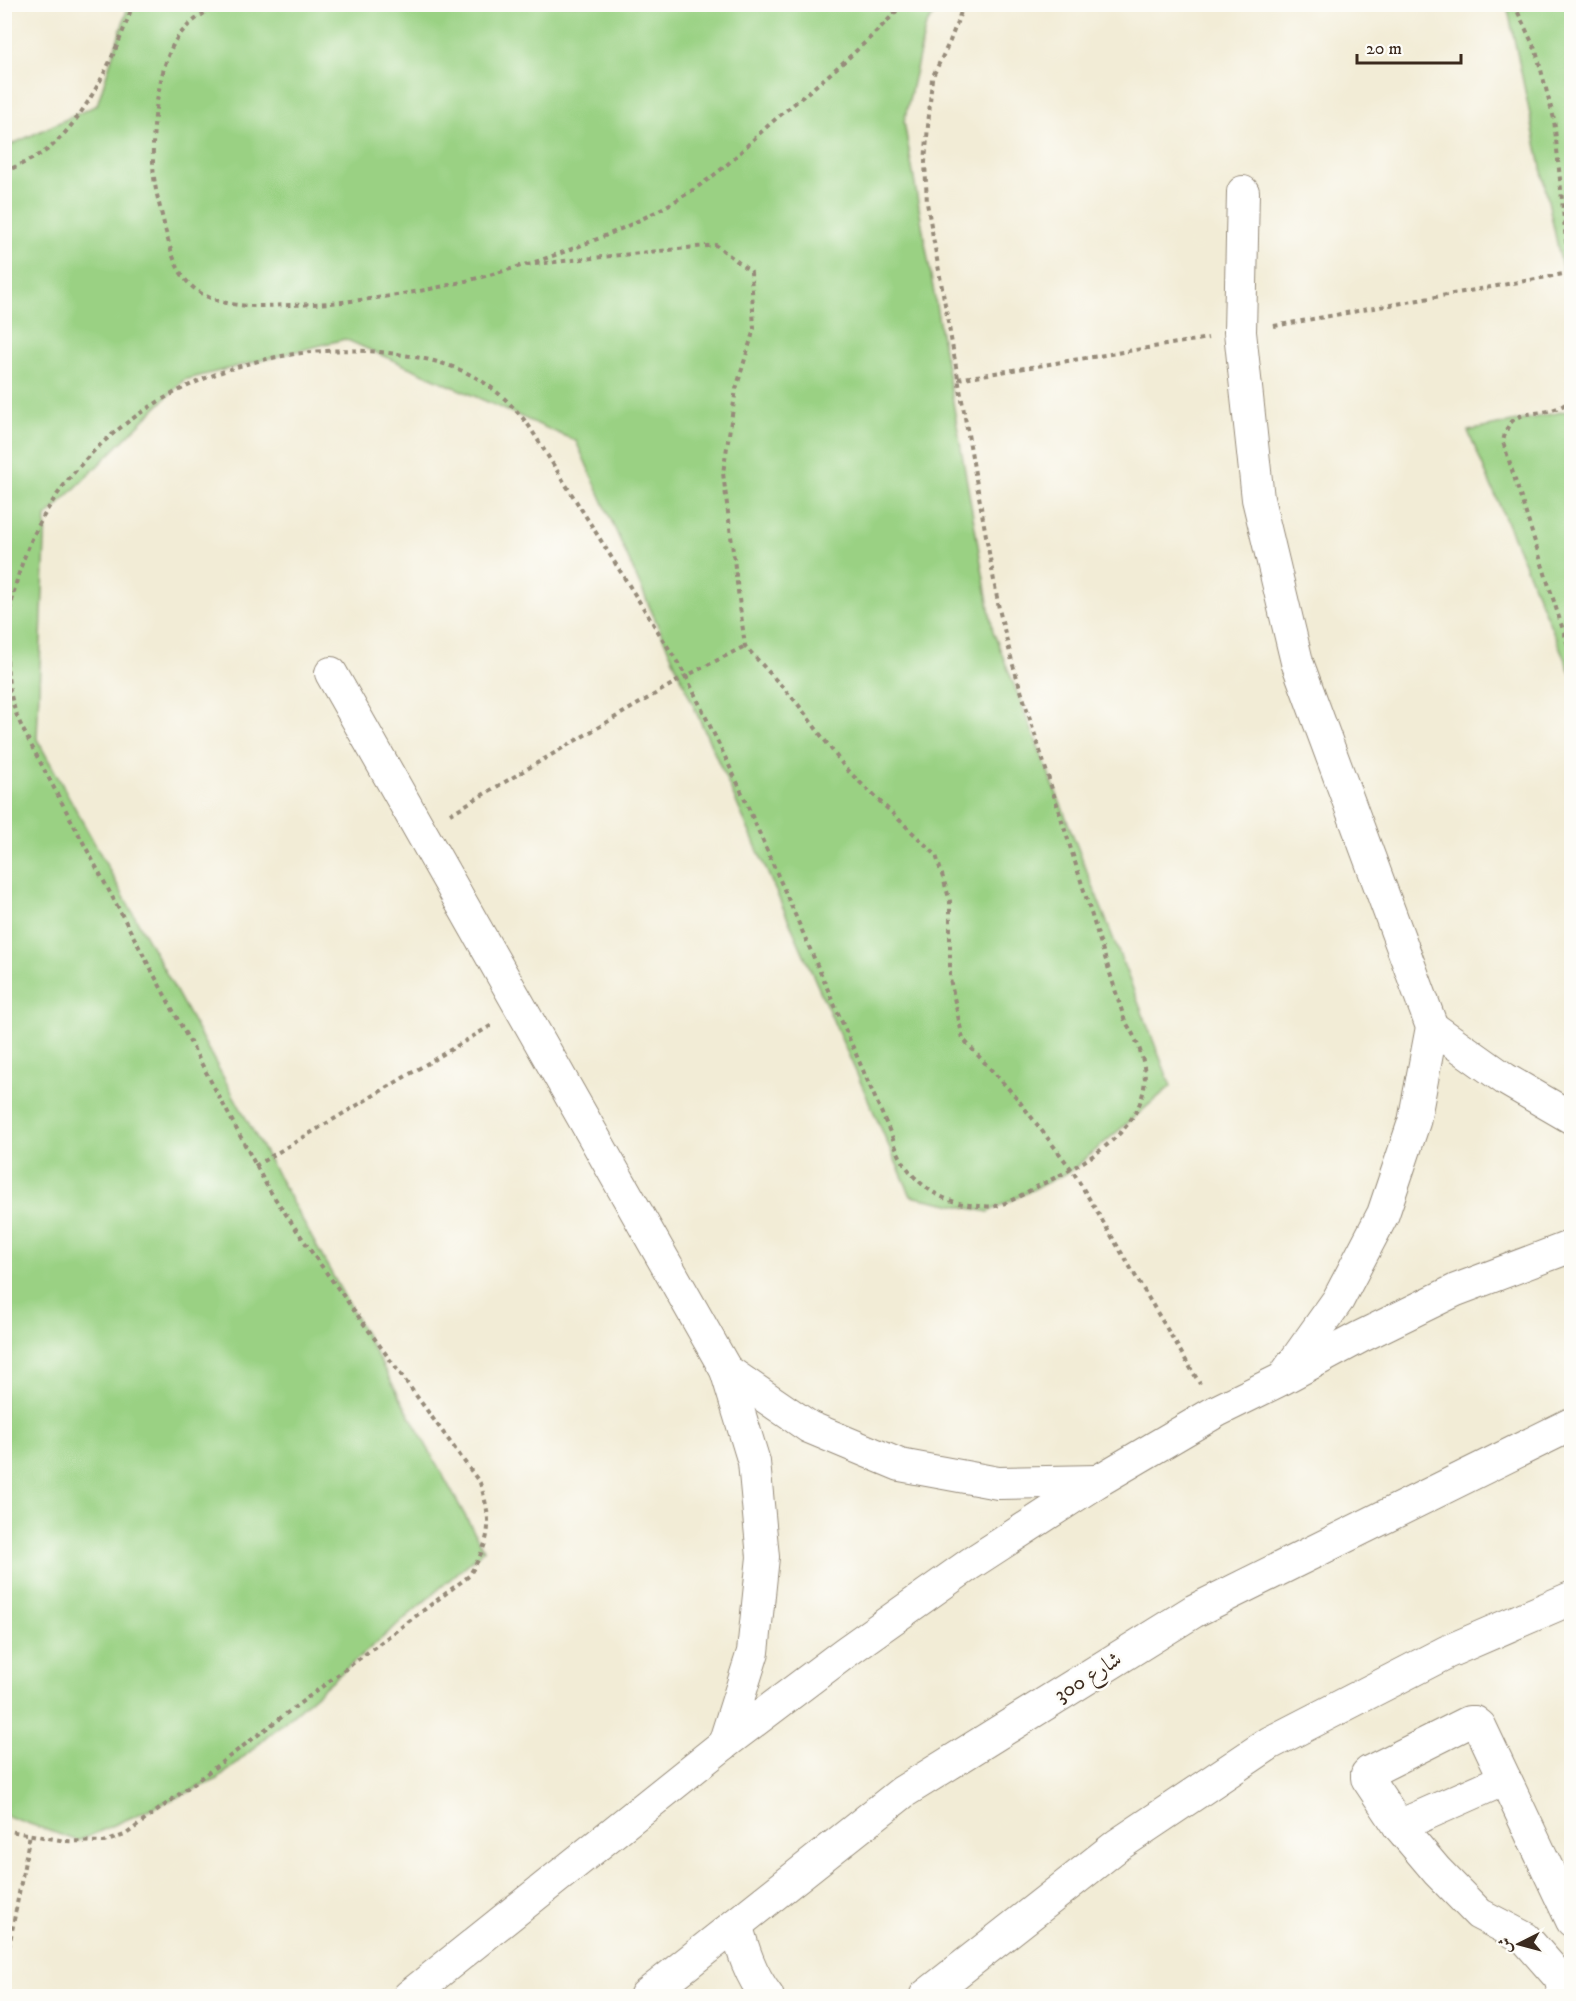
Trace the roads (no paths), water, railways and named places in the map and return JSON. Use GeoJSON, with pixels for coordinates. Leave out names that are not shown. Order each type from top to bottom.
{"type":"FeatureCollection","features":[{"type":"Feature","properties":{"kind":"street"},"geometry":{"type":"LineString","coordinates":[[1243,192],[1240,332],[1258,499],[1297,662],[1432,1027],[1414,1122],[1383,1214],[1338,1300],[1282,1379]]}},
{"type":"Feature","properties":{"kind":"street"},"geometry":{"type":"LineString","coordinates":[[331,673],[726,1370],[754,1462],[763,1557],[753,1652],[724,1744]]}},
{"type":"Feature","properties":{"kind":"street"},"geometry":{"type":"LineString","coordinates":[[1432,1027],[1504,1079],[1572,1118]]}},
{"type":"Feature","properties":{"kind":"street"},"geometry":{"type":"LineString","coordinates":[[409,1996],[724,1744],[846,1652],[970,1564],[1098,1481],[1217,1411],[1360,1337],[1456,1290],[1572,1246]]}},
{"type":"Feature","properties":{"kind":"street"},"geometry":{"type":"LineString","coordinates":[[726,1370],[809,1427],[900,1465],[998,1484],[1098,1481]]}},
{"type":"Feature","properties":{"kind":"street","name":"شارع 300"},"geometry":{"type":"LineString","coordinates":[[646,1996],[903,1792],[1194,1611],[1572,1424]]}},
{"type":"Feature","properties":{"kind":"street"},"geometry":{"type":"LineString","coordinates":[[926,1996],[1118,1845],[1270,1743],[1447,1652],[1572,1598]]}},
{"type":"Feature","properties":{"kind":"street"},"geometry":{"type":"LineString","coordinates":[[1565,1996],[1560,1978],[1525,1938],[1479,1914],[1437,1871],[1399,1826],[1367,1778],[1367,1774],[1469,1722],[1475,1722],[1480,1726],[1572,1921]]}},
{"type":"Feature","properties":{"kind":"street"},"geometry":{"type":"LineString","coordinates":[[1399,1826],[1505,1779]]}},
{"type":"Feature","properties":{"kind":"street"},"geometry":{"type":"LineString","coordinates":[[736,1925],[744,1955],[756,1983],[767,1996]]}}]}
